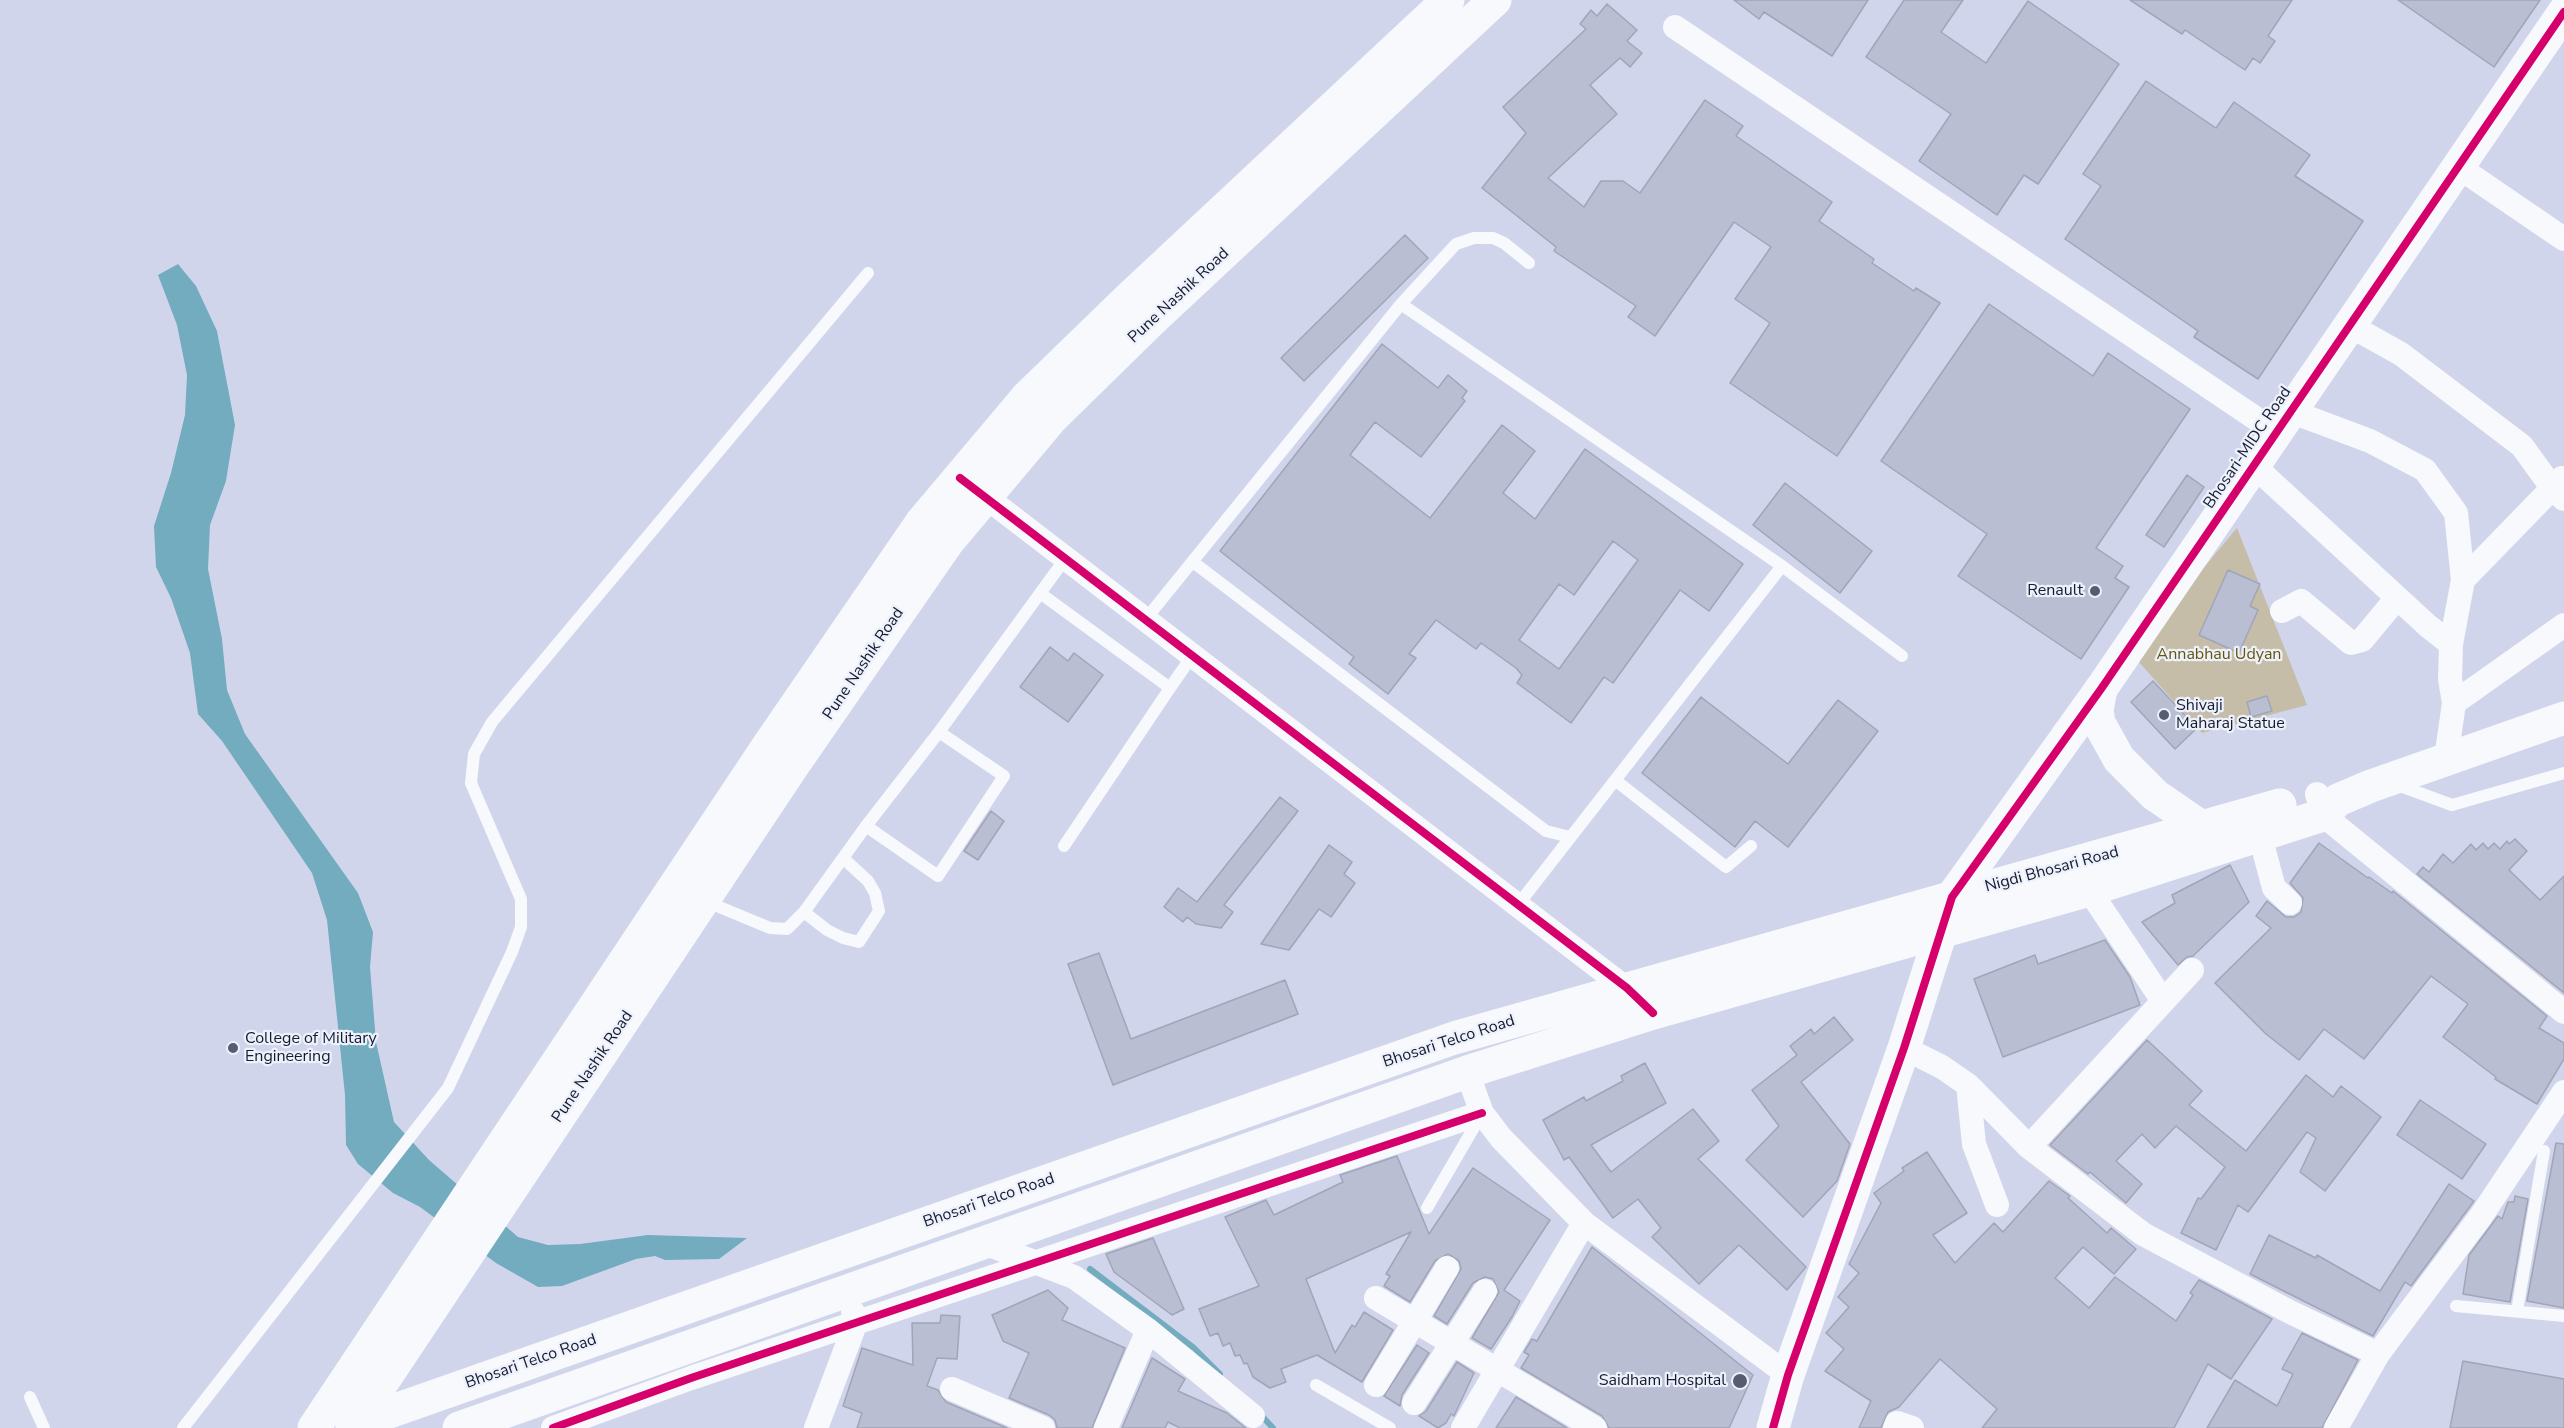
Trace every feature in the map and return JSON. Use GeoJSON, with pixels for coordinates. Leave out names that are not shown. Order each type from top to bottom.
{"type":"FeatureCollection","features":[{"type":"Feature","properties":{"kind":"main road","name":"Pune Nashik Road"},"geometry":{"type":"LineString","coordinates":[[314,1428],[775,737],[921,524],[1028,396],[1053,371],[1448,0]]}},
{"type":"Feature","properties":{"kind":"main road","name":"Pune Nashik Road"},"geometry":{"type":"LineString","coordinates":[[354,1426],[704,900],[946,543],[1052,418],[1151,321],[1495,0]]}},
{"type":"Feature","properties":{"kind":"main road","name":"Bhosari-MIDC Road"},"geometry":{"type":"LineString","coordinates":[[1773,1428],[1788,1376],[1904,1048],[1952,897],[2101,689],[2457,166],[2564,13]]}},
{"type":"Feature","properties":{"kind":"main road"},"geometry":{"type":"LineString","coordinates":[[2101,689],[2097,710],[2099,723],[2119,759],[2155,795],[2203,828]]}},
{"type":"Feature","properties":{"kind":"main road","name":"Nigdi Bhosari Road"},"geometry":{"type":"LineString","coordinates":[[1653,1013],[2089,890],[2257,824],[2326,803],[2564,718]]}},
{"type":"Feature","properties":{"kind":"main road","name":"Nigdi Bhosari Road"},"geometry":{"type":"LineString","coordinates":[[1627,988],[2203,828],[2257,824]]}},
{"type":"Feature","properties":{"kind":"main road","name":"Bhosari Telco Road"},"geometry":{"type":"LineString","coordinates":[[354,1426],[1454,1038],[1627,988]]}},
{"type":"Feature","properties":{"kind":"main road"},"geometry":{"type":"LineString","coordinates":[[459,1428],[1467,1072],[1653,1013]]}},
{"type":"Feature","properties":{"kind":"street"},"geometry":{"type":"LineString","coordinates":[[1675,27],[2283,421],[2370,441],[2425,470],[2456,513],[2463,580],[2451,644],[2450,679],[2454,703],[2446,759]]}},
{"type":"Feature","properties":{"kind":"street"},"geometry":{"type":"LineString","coordinates":[[2457,166],[2564,238]]}},
{"type":"Feature","properties":{"kind":"street"},"geometry":{"type":"LineString","coordinates":[[2349,324],[2401,354],[2522,446],[2560,488],[2463,580]]}},
{"type":"Feature","properties":{"kind":"street"},"geometry":{"type":"LineString","coordinates":[[2253,465],[2397,598],[2451,644]]}},
{"type":"Feature","properties":{"kind":"street"},"geometry":{"type":"LineString","coordinates":[[960,478],[1627,988],[1653,1013]]}},
{"type":"Feature","properties":{"kind":"street"},"geometry":{"type":"LineString","coordinates":[[2282,611],[2301,601],[2351,643],[2362,640],[2397,598]]}},
{"type":"Feature","properties":{"kind":"street"},"geometry":{"type":"LineString","coordinates":[[2454,703],[2564,625]]}},
{"type":"Feature","properties":{"kind":"street"},"geometry":{"type":"LineString","coordinates":[[2326,803],[2564,1012]]}},
{"type":"Feature","properties":{"kind":"street"},"geometry":{"type":"LineString","coordinates":[[2257,824],[2274,888],[2290,903]]}},
{"type":"Feature","properties":{"kind":"street"},"geometry":{"type":"LineString","coordinates":[[2089,890],[2163,1001]]}},
{"type":"Feature","properties":{"kind":"street"},"geometry":{"type":"LineString","coordinates":[[2029,1147],[2192,970]]}},
{"type":"Feature","properties":{"kind":"street"},"geometry":{"type":"LineString","coordinates":[[1904,1048],[1942,1067],[1968,1085],[2029,1147],[2143,1234],[2290,1312],[2378,1354]]}},
{"type":"Feature","properties":{"kind":"street"},"geometry":{"type":"LineString","coordinates":[[1467,1072],[1482,1113],[1501,1138],[1584,1223],[1788,1376]]}},
{"type":"Feature","properties":{"kind":"street"},"geometry":{"type":"LineString","coordinates":[[1968,1085],[1974,1143],[1997,1205]]}},
{"type":"Feature","properties":{"kind":"street"},"geometry":{"type":"LineString","coordinates":[[2336,1428],[2378,1354],[2481,1216],[2564,1092]]}},
{"type":"Feature","properties":{"kind":"street"},"geometry":{"type":"LineString","coordinates":[[554,1428],[691,1378],[1482,1113]]}},
{"type":"Feature","properties":{"kind":"street"},"geometry":{"type":"LineString","coordinates":[[1463,1428],[1584,1223]]}},
{"type":"Feature","properties":{"kind":"street"},"geometry":{"type":"LineString","coordinates":[[984,1243],[1074,1277],[1148,1330],[1253,1416]]}},
{"type":"Feature","properties":{"kind":"street"},"geometry":{"type":"LineString","coordinates":[[1376,1385],[1447,1268]]}},
{"type":"Feature","properties":{"kind":"street"},"geometry":{"type":"LineString","coordinates":[[816,1428],[856,1322],[848,1291]]}},
{"type":"Feature","properties":{"kind":"street"},"geometry":{"type":"LineString","coordinates":[[1414,1403],[1485,1291]]}},
{"type":"Feature","properties":{"kind":"street"},"geometry":{"type":"LineString","coordinates":[[1376,1298],[1595,1428]]}},
{"type":"Feature","properties":{"kind":"street"},"geometry":{"type":"LineString","coordinates":[[1106,1428],[1148,1330]]}},
{"type":"Feature","properties":{"kind":"street"},"geometry":{"type":"LineString","coordinates":[[952,1389],[1043,1428]]}},
{"type":"Feature","properties":{"kind":"street"},"geometry":{"type":"LineString","coordinates":[[1895,1428],[1897,1423],[1912,1428]]}},
{"type":"Feature","properties":{"kind":"lane"},"geometry":{"type":"LineString","coordinates":[[1145,620],[1401,304],[1456,244],[1474,238],[1493,238],[1504,243],[1529,263]]}},
{"type":"Feature","properties":{"kind":"lane"},"geometry":{"type":"LineString","coordinates":[[183,1428],[447,1088],[512,952],[522,927],[521,899],[471,783],[474,754],[492,722],[868,273]]}},
{"type":"Feature","properties":{"kind":"lane"},"geometry":{"type":"LineString","coordinates":[[1401,304],[1782,566],[1902,656]]}},
{"type":"Feature","properties":{"kind":"lane"},"geometry":{"type":"LineString","coordinates":[[704,900],[770,928],[787,929],[804,912],[1065,559]]}},
{"type":"Feature","properties":{"kind":"lane"},"geometry":{"type":"LineString","coordinates":[[1193,562],[1546,831],[1570,837]]}},
{"type":"Feature","properties":{"kind":"lane"},"geometry":{"type":"LineString","coordinates":[[1517,906],[1782,566]]}},
{"type":"Feature","properties":{"kind":"lane"},"geometry":{"type":"LineString","coordinates":[[1040,593],[1170,688]]}},
{"type":"Feature","properties":{"kind":"lane"},"geometry":{"type":"LineString","coordinates":[[1064,846],[1192,656]]}},
{"type":"Feature","properties":{"kind":"lane"},"geometry":{"type":"LineString","coordinates":[[866,826],[938,876],[1004,776],[939,732]]}},
{"type":"Feature","properties":{"kind":"lane"},"geometry":{"type":"LineString","coordinates":[[2385,781],[2452,805],[2564,773]]}},
{"type":"Feature","properties":{"kind":"lane"},"geometry":{"type":"LineString","coordinates":[[1615,780],[1726,867],[1751,846]]}},
{"type":"Feature","properties":{"kind":"lane"},"geometry":{"type":"LineString","coordinates":[[804,912],[826,930],[859,942],[879,911],[875,893],[868,881],[843,858]]}},
{"type":"Feature","properties":{"kind":"lane"},"geometry":{"type":"LineString","coordinates":[[1427,1208],[1482,1113]]}},
{"type":"Feature","properties":{"kind":"lane"},"geometry":{"type":"LineString","coordinates":[[2517,1311],[2544,1151]]}},
{"type":"Feature","properties":{"kind":"lane"},"geometry":{"type":"LineString","coordinates":[[2456,1306],[2564,1316]]}},
{"type":"Feature","properties":{"kind":"lane"},"geometry":{"type":"LineString","coordinates":[[1316,1385],[1390,1428]]}},
{"type":"Feature","properties":{"kind":"lane"},"geometry":{"type":"LineString","coordinates":[[30,1397],[44,1428]]}},
{"type":"Feature","properties":{"kind":"green space","name":"Annabhau Udyan"},"geometry":{"type":"Polygon","coordinates":[[[2237,528],[2307,705],[2202,733],[2138,661],[2185,590],[2237,528]]]}},
{"type":"Feature","properties":{"kind":"water"},"geometry":{"type":"Polygon","coordinates":[[[178,264],[196,286],[217,331],[235,425],[226,481],[210,525],[208,569],[222,639],[227,690],[245,734],[358,893],[373,932],[370,967],[376,1042],[394,1122],[429,1160],[518,1237],[548,1245],[580,1244],[648,1235],[747,1238],[719,1259],[665,1260],[655,1256],[636,1259],[562,1286],[538,1287],[496,1263],[420,1207],[393,1193],[358,1164],[346,1145],[345,1095],[327,920],[312,873],[222,741],[198,714],[190,653],[171,598],[156,567],[154,526],[171,473],[185,415],[187,375],[177,325],[158,275],[178,264]]]}},
{"type":"Feature","properties":{"kind":"building"},"geometry":{"type":"Polygon","coordinates":[[[1734,0],[1868,0],[1832,56],[1764,12],[1759,19],[1734,0]]]}},
{"type":"Feature","properties":{"kind":"building"},"geometry":{"type":"Polygon","coordinates":[[[1904,0],[1963,0],[1941,32],[1986,63],[2028,1],[2119,64],[2038,184],[2024,175],[1997,215],[1919,161],[1951,114],[1866,57],[1904,0]]]}},
{"type":"Feature","properties":{"kind":"building"},"geometry":{"type":"Polygon","coordinates":[[[2130,0],[2292,0],[2268,36],[2275,41],[2260,63],[2253,58],[2245,70],[2185,30],[2182,34],[2130,0]]]}},
{"type":"Feature","properties":{"kind":"building"},"geometry":{"type":"Polygon","coordinates":[[[2398,0],[2540,0],[2494,67],[2398,0]]]}},
{"type":"Feature","properties":{"kind":"building"},"geometry":{"type":"Polygon","coordinates":[[[1607,4],[1637,30],[1627,41],[1642,53],[1630,67],[1620,58],[1590,85],[1617,114],[1548,178],[1584,207],[1601,181],[1623,181],[1640,193],[1705,100],[1743,126],[1736,136],[1832,202],[1819,221],[1874,259],[1872,263],[1914,291],[1916,288],[1940,303],[1837,456],[1730,383],[1770,323],[1735,299],[1771,247],[1734,222],[1655,336],[1628,317],[1636,306],[1554,251],[1556,247],[1482,188],[1526,133],[1503,107],[1586,29],[1580,24],[1591,10],[1597,16],[1607,4]]]}},
{"type":"Feature","properties":{"kind":"building"},"geometry":{"type":"Polygon","coordinates":[[[2146,81],[2216,128],[2234,102],[2310,155],[2295,176],[2363,221],[2258,379],[2194,337],[2198,331],[2065,239],[2101,186],[2083,174],[2146,81]]]}},
{"type":"Feature","properties":{"kind":"building"},"geometry":{"type":"Polygon","coordinates":[[[1405,235],[1428,258],[1304,381],[1281,358],[1405,235]]]}},
{"type":"Feature","properties":{"kind":"building"},"geometry":{"type":"Polygon","coordinates":[[[1989,304],[2093,376],[2108,353],[2190,409],[2096,548],[2123,566],[2115,578],[2129,587],[2081,659],[1958,576],[1987,534],[1881,461],[1989,304]]]}},
{"type":"Feature","properties":{"kind":"building"},"geometry":{"type":"Polygon","coordinates":[[[1382,344],[1438,388],[1448,375],[1467,391],[1462,398],[1465,401],[1421,457],[1375,422],[1350,455],[1430,518],[1502,425],[1535,451],[1503,493],[1535,519],[1585,449],[1743,564],[1709,611],[1680,590],[1613,683],[1604,677],[1571,723],[1517,683],[1522,675],[1516,668],[1481,643],[1476,649],[1436,620],[1409,654],[1416,658],[1388,694],[1349,664],[1354,657],[1220,551],[1382,344]],[[1613,541],[1574,595],[1559,584],[1519,640],[1559,669],[1638,560],[1613,541]]]}},
{"type":"Feature","properties":{"kind":"building"},"geometry":{"type":"Polygon","coordinates":[[[2187,475],[2204,487],[2164,547],[2146,535],[2187,475]]]}},
{"type":"Feature","properties":{"kind":"building"},"geometry":{"type":"Polygon","coordinates":[[[1785,483],[1872,551],[1840,593],[1753,525],[1785,483]]]}},
{"type":"Feature","properties":{"kind":"building"},"geometry":{"type":"Polygon","coordinates":[[[2228,570],[2260,584],[2250,606],[2258,610],[2239,653],[2199,635],[2228,570]]]}},
{"type":"Feature","properties":{"kind":"building"},"geometry":{"type":"Polygon","coordinates":[[[1050,647],[1068,661],[1074,653],[1103,675],[1068,722],[1020,687],[1050,647]]]}},
{"type":"Feature","properties":{"kind":"building","name":"Shivaji Maharaj Statue"},"geometry":{"type":"Polygon","coordinates":[[[2153,681],[2197,728],[2175,749],[2131,702],[2153,681]]]}},
{"type":"Feature","properties":{"kind":"building"},"geometry":{"type":"Polygon","coordinates":[[[2267,696],[2272,711],[2251,717],[2247,702],[2267,696]]]}},
{"type":"Feature","properties":{"kind":"building"},"geometry":{"type":"Polygon","coordinates":[[[1701,697],[1788,764],[1838,700],[1878,731],[1788,847],[1755,821],[1735,847],[1642,773],[1701,697]]]}},
{"type":"Feature","properties":{"kind":"building"},"geometry":{"type":"Polygon","coordinates":[[[1280,797],[1298,811],[1224,905],[1233,912],[1221,928],[1196,924],[1187,917],[1183,922],[1164,907],[1178,888],[1197,902],[1280,797]]]}},
{"type":"Feature","properties":{"kind":"building"},"geometry":{"type":"Polygon","coordinates":[[[991,811],[1004,821],[978,860],[964,851],[991,811]]]}},
{"type":"Feature","properties":{"kind":"building"},"geometry":{"type":"Polygon","coordinates":[[[2515,839],[2527,851],[2509,870],[2540,900],[2564,876],[2564,993],[2417,874],[2423,867],[2429,872],[2443,854],[2453,863],[2471,844],[2476,850],[2483,843],[2488,849],[2494,843],[2500,849],[2507,841],[2509,844],[2515,839]]]}},
{"type":"Feature","properties":{"kind":"building"},"geometry":{"type":"Polygon","coordinates":[[[2319,843],[2368,878],[2392,893],[2393,891],[2547,1016],[2539,1028],[2564,1043],[2564,1059],[2537,1104],[2495,1079],[2496,1077],[2443,1037],[2468,1004],[2431,976],[2364,1059],[2324,1029],[2299,1060],[2266,1034],[2215,983],[2271,928],[2256,916],[2267,901],[2286,917],[2294,917],[2301,912],[2303,898],[2290,883],[2319,843]]]}},
{"type":"Feature","properties":{"kind":"building"},"geometry":{"type":"Polygon","coordinates":[[[1329,845],[1352,862],[1344,874],[1355,883],[1331,917],[1319,909],[1289,950],[1261,944],[1329,845]]]}},
{"type":"Feature","properties":{"kind":"building"},"geometry":{"type":"Polygon","coordinates":[[[2230,865],[2249,902],[2193,956],[2187,957],[2178,965],[2142,922],[2175,903],[2172,895],[2230,865]]]}},
{"type":"Feature","properties":{"kind":"building"},"geometry":{"type":"Polygon","coordinates":[[[2105,940],[2130,977],[2140,1005],[2003,1057],[1974,979],[2035,955],[2038,964],[2105,940]]]}},
{"type":"Feature","properties":{"kind":"building"},"geometry":{"type":"Polygon","coordinates":[[[1099,953],[1131,1039],[1285,980],[1298,1014],[1113,1085],[1068,964],[1099,953]]]}},
{"type":"Feature","properties":{"kind":"building"},"geometry":{"type":"Polygon","coordinates":[[[1834,1017],[1853,1040],[1801,1082],[1850,1144],[1837,1181],[1803,1217],[1746,1160],[1779,1126],[1752,1090],[1797,1055],[1790,1046],[1811,1029],[1814,1034],[1834,1017]]]}},
{"type":"Feature","properties":{"kind":"building"},"geometry":{"type":"Polygon","coordinates":[[[2147,1040],[2202,1091],[2189,1105],[2246,1151],[2306,1075],[2333,1097],[2341,1086],[2381,1117],[2325,1191],[2300,1172],[2316,1138],[2307,1132],[2248,1212],[2238,1205],[2216,1250],[2181,1233],[2198,1198],[2201,1199],[2225,1167],[2176,1126],[2155,1148],[2142,1134],[2116,1161],[2142,1184],[2126,1203],[2090,1172],[2088,1174],[2050,1145],[2147,1040]]]}},
{"type":"Feature","properties":{"kind":"building"},"geometry":{"type":"Polygon","coordinates":[[[1645,1063],[1666,1103],[1591,1145],[1611,1172],[1693,1109],[1719,1141],[1698,1159],[1806,1267],[1787,1290],[1739,1245],[1699,1284],[1652,1237],[1661,1228],[1638,1199],[1613,1218],[1569,1157],[1564,1160],[1543,1120],[1584,1097],[1586,1101],[1623,1081],[1621,1076],[1645,1063]]]}},
{"type":"Feature","properties":{"kind":"building"},"geometry":{"type":"Polygon","coordinates":[[[2420,1100],[2486,1144],[2462,1179],[2397,1135],[2420,1100]]]}},
{"type":"Feature","properties":{"kind":"building"},"geometry":{"type":"Polygon","coordinates":[[[2556,1143],[2564,1144],[2564,1308],[2527,1301],[2556,1143]]]}},
{"type":"Feature","properties":{"kind":"building"},"geometry":{"type":"Polygon","coordinates":[[[1927,1152],[1967,1213],[1933,1235],[1955,1263],[1994,1223],[2003,1232],[2049,1181],[2070,1196],[2068,1198],[2107,1233],[2111,1228],[2136,1249],[2114,1274],[2083,1247],[2055,1278],[2089,1308],[2115,1277],[2176,1321],[2193,1295],[2190,1293],[2199,1280],[2272,1319],[2231,1379],[2208,1364],[2174,1428],[1982,1428],[1997,1409],[1940,1359],[1899,1407],[1888,1412],[1881,1428],[1859,1428],[1871,1401],[1825,1371],[1844,1349],[1826,1333],[1849,1307],[1838,1297],[1859,1273],[1849,1264],[1881,1203],[1874,1193],[1904,1171],[1902,1168],[1927,1152]]]}},
{"type":"Feature","properties":{"kind":"building"},"geometry":{"type":"Polygon","coordinates":[[[1397,1156],[1429,1234],[1473,1168],[1550,1220],[1504,1290],[1520,1301],[1512,1317],[1491,1349],[1472,1338],[1499,1292],[1493,1279],[1485,1277],[1473,1283],[1447,1324],[1434,1316],[1461,1269],[1459,1261],[1448,1254],[1435,1261],[1410,1302],[1384,1286],[1390,1276],[1386,1274],[1411,1232],[1306,1279],[1335,1353],[1352,1325],[1355,1327],[1364,1312],[1393,1330],[1362,1382],[1317,1355],[1281,1369],[1286,1382],[1270,1388],[1253,1377],[1247,1363],[1244,1364],[1240,1355],[1235,1356],[1230,1343],[1223,1346],[1218,1333],[1210,1336],[1199,1309],[1259,1286],[1225,1217],[1266,1200],[1274,1215],[1343,1182],[1340,1175],[1397,1156]]]}},
{"type":"Feature","properties":{"kind":"building"},"geometry":{"type":"Polygon","coordinates":[[[2449,1184],[2474,1201],[2411,1286],[2405,1282],[2373,1336],[2250,1274],[2269,1235],[2316,1258],[2317,1255],[2380,1291],[2449,1184]]]}},
{"type":"Feature","properties":{"kind":"building"},"geometry":{"type":"Polygon","coordinates":[[[2515,1196],[2528,1199],[2510,1302],[2463,1294],[2469,1255],[2498,1216],[2502,1219],[2508,1202],[2514,1202],[2515,1196]]]}},
{"type":"Feature","properties":{"kind":"building"},"geometry":{"type":"Polygon","coordinates":[[[1153,1238],[1184,1309],[1172,1315],[1114,1272],[1106,1254],[1153,1238]]]}},
{"type":"Feature","properties":{"kind":"building"},"geometry":{"type":"Polygon","coordinates":[[[1592,1247],[1753,1375],[1729,1428],[1609,1428],[1602,1416],[1521,1368],[1529,1355],[1524,1352],[1532,1339],[1537,1341],[1592,1247]]]}},
{"type":"Feature","properties":{"kind":"building"},"geometry":{"type":"Polygon","coordinates":[[[1048,1290],[1068,1308],[1062,1320],[1125,1348],[1092,1428],[1057,1428],[1055,1420],[1049,1415],[1009,1398],[1029,1353],[1003,1341],[992,1315],[1048,1290]]]}},
{"type":"Feature","properties":{"kind":"building"},"geometry":{"type":"Polygon","coordinates":[[[941,1315],[960,1316],[957,1359],[937,1358],[927,1386],[938,1390],[946,1402],[1007,1428],[857,1428],[862,1413],[843,1406],[862,1348],[913,1365],[912,1323],[940,1323],[941,1315]]]}},
{"type":"Feature","properties":{"kind":"building"},"geometry":{"type":"Polygon","coordinates":[[[2302,1333],[2358,1360],[2322,1428],[2207,1428],[2235,1380],[2277,1406],[2293,1374],[2282,1369],[2302,1333]]]}},
{"type":"Feature","properties":{"kind":"building"},"geometry":{"type":"Polygon","coordinates":[[[1417,1345],[1429,1353],[1402,1395],[1400,1406],[1384,1396],[1417,1345]]]}},
{"type":"Feature","properties":{"kind":"building"},"geometry":{"type":"Polygon","coordinates":[[[1152,1358],[1185,1379],[1178,1391],[1227,1413],[1246,1428],[1180,1428],[1168,1422],[1165,1428],[1122,1428],[1152,1358]]]}},
{"type":"Feature","properties":{"kind":"building"},"geometry":{"type":"Polygon","coordinates":[[[2463,1361],[2564,1379],[2564,1428],[2450,1428],[2463,1361]]]}},
{"type":"Feature","properties":{"kind":"building"},"geometry":{"type":"Polygon","coordinates":[[[1457,1362],[1474,1373],[1454,1416],[1451,1414],[1446,1423],[1438,1428],[1419,1416],[1426,1411],[1457,1362]]]}},
{"type":"Feature","properties":{"kind":"building"},"geometry":{"type":"Polygon","coordinates":[[[1516,1397],[1567,1428],[1496,1428],[1516,1397]]]}},
{"type":"Feature","properties":{"kind":"waterway"},"geometry":{"type":"LineString","coordinates":[[1090,1269],[1194,1348],[1220,1374]]}},
{"type":"Feature","properties":{"kind":"waterway"},"geometry":{"type":"LineString","coordinates":[[1259,1413],[1273,1428]]}},
{"type":"Feature","properties":{"kind":"cycle path"},"geometry":{"type":"LineString","coordinates":[[1773,1428],[1788,1375],[1904,1048],[1952,897],[2101,689],[2564,12]]}},
{"type":"Feature","properties":{"kind":"cycle path"},"geometry":{"type":"LineString","coordinates":[[960,478],[1627,988],[1653,1013]]}},
{"type":"Feature","properties":{"kind":"cycle path"},"geometry":{"type":"LineString","coordinates":[[553,1428],[691,1378],[1482,1113]]}},
{"type":"Feature","properties":{"kind":"place","name":"Renault"},"geometry":{"type":"Point","coordinates":[2095,591]}},
{"type":"Feature","properties":{"kind":"place","name":"Shivaji Maharaj Statue"},"geometry":{"type":"Point","coordinates":[2164,715]}},
{"type":"Feature","properties":{"kind":"place","name":"College of Military Engineering"},"geometry":{"type":"Point","coordinates":[233,1048]}},
{"type":"Feature","properties":{"kind":"place","name":"Saidham Hospital"},"geometry":{"type":"Point","coordinates":[1740,1381]}}]}
